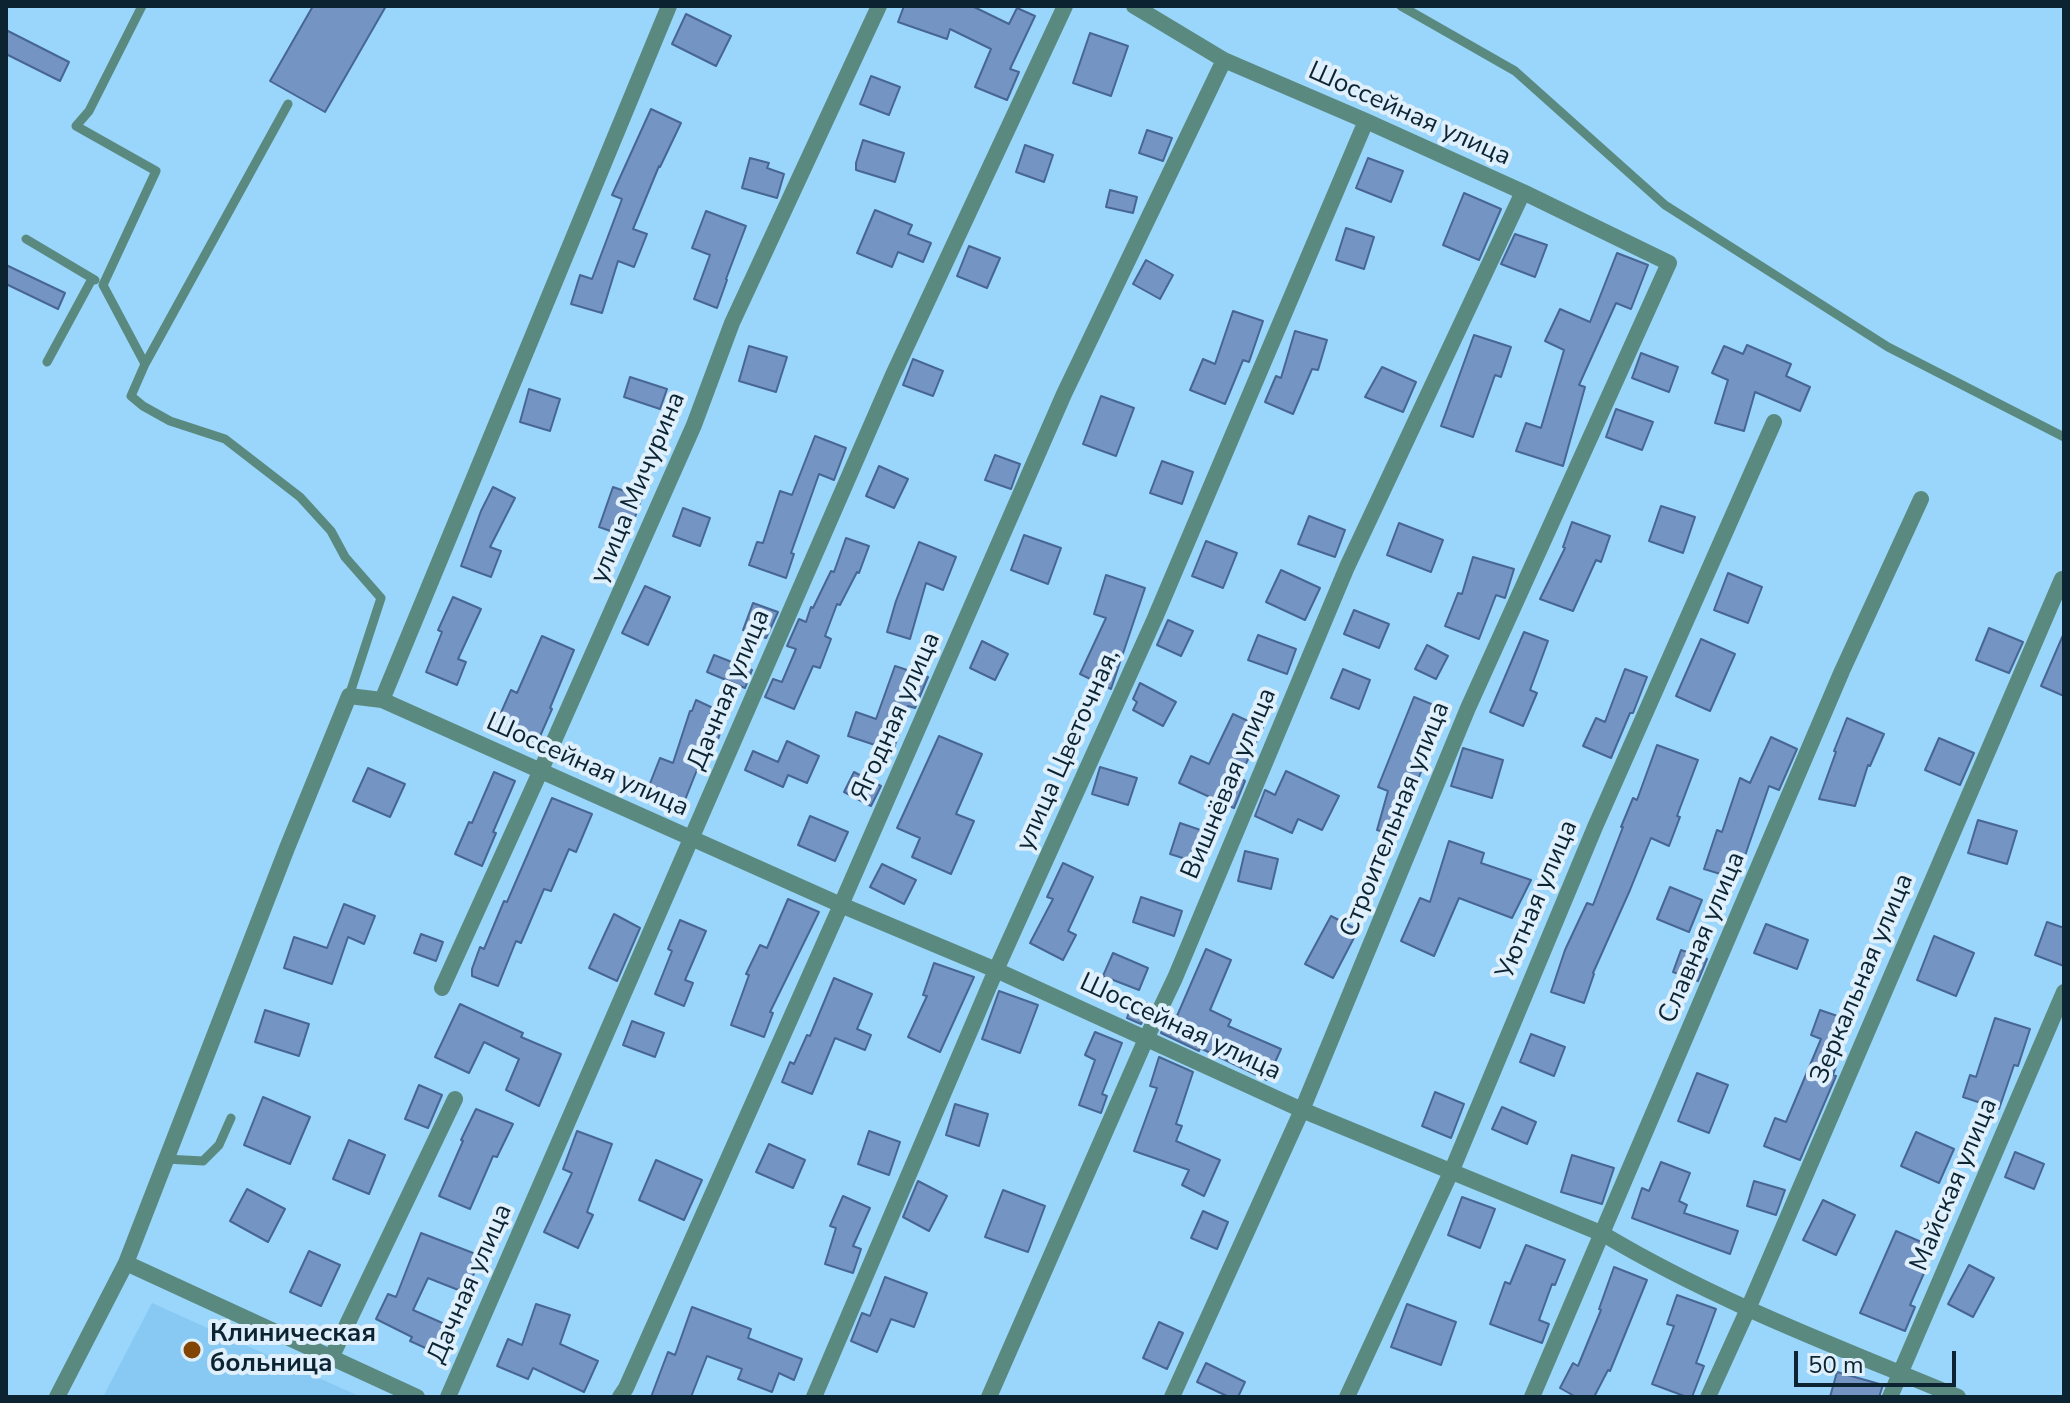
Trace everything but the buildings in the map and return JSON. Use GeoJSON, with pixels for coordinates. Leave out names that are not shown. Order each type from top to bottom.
{"type":"FeatureCollection","features":[{"type":"Feature","properties":{"kind":"street"},"geometry":{"type":"LineString","coordinates":[[382,700],[669,6]]}},
{"type":"Feature","properties":{"kind":"street","name":"улица Мичурина"},"geometry":{"type":"LineString","coordinates":[[442,988],[694,425],[732,323],[879,6]]}},
{"type":"Feature","properties":{"kind":"street","name":"Дачная улица"},"geometry":{"type":"LineString","coordinates":[[448,1397],[893,375],[1065,6]]}},
{"type":"Feature","properties":{"kind":"street","name":"Шоссейная улица"},"geometry":{"type":"LineString","coordinates":[[1134,6],[1224,60],[1523,192],[1669,263]]}},
{"type":"Feature","properties":{"kind":"street","name":"Ягодная улица"},"geometry":{"type":"LineString","coordinates":[[620,1397],[633,1374],[841,905],[1064,394],[1224,60]]}},
{"type":"Feature","properties":{"kind":"street","name":"улица Цветочная,"},"geometry":{"type":"LineString","coordinates":[[814,1397],[996,970],[1150,630],[1366,121]]}},
{"type":"Feature","properties":{"kind":"street","name":"Вишнёвая улица"},"geometry":{"type":"LineString","coordinates":[[989,1397],[1175,978],[1347,567],[1523,192]]}},
{"type":"Feature","properties":{"kind":"street","name":"Строительная улица"},"geometry":{"type":"LineString","coordinates":[[1172,1397],[1302,1110],[1468,708],[1669,263]]}},
{"type":"Feature","properties":{"kind":"street","name":"Уютная улица"},"geometry":{"type":"LineString","coordinates":[[1347,1397],[1452,1170],[1595,827],[1774,422]]}},
{"type":"Feature","properties":{"kind":"street","name":"Славная улица"},"geometry":{"type":"LineString","coordinates":[[1532,1397],[1842,671],[1921,499]]}},
{"type":"Feature","properties":{"kind":"street","name":"Зеркальная улица"},"geometry":{"type":"LineString","coordinates":[[1708,1397],[2062,579]]}},
{"type":"Feature","properties":{"kind":"street"},"geometry":{"type":"LineString","coordinates":[[57,1397],[122,1270],[349,696]]}},
{"type":"Feature","properties":{"kind":"street","name":"Шоссейная улица"},"geometry":{"type":"LineString","coordinates":[[349,696],[382,700],[841,905],[996,970],[1302,1110],[1603,1234],[1748,1309],[1958,1397]]}},
{"type":"Feature","properties":{"kind":"street","name":"Майская улица"},"geometry":{"type":"LineString","coordinates":[[1890,1397],[2064,992]]}},
{"type":"Feature","properties":{"kind":"street"},"geometry":{"type":"LineString","coordinates":[[331,1358],[455,1099]]}},
{"type":"Feature","properties":{"kind":"street"},"geometry":{"type":"LineString","coordinates":[[122,1270],[417,1397]]}},
{"type":"Feature","properties":{"kind":"lane"},"geometry":{"type":"LineString","coordinates":[[103,285],[156,171],[76,126],[89,111],[142,6]]}},
{"type":"Feature","properties":{"kind":"lane"},"geometry":{"type":"LineString","coordinates":[[1401,6],[1515,71],[1665,205],[1888,347],[2064,437]]}},
{"type":"Feature","properties":{"kind":"lane"},"geometry":{"type":"LineString","coordinates":[[288,104],[145,364],[131,396],[170,421],[225,439],[300,497],[331,531],[345,557],[381,598],[349,696]]}},
{"type":"Feature","properties":{"kind":"lane"},"geometry":{"type":"LineString","coordinates":[[26,239],[103,285],[145,364]]}},
{"type":"Feature","properties":{"kind":"lane"},"geometry":{"type":"LineString","coordinates":[[47,362],[92,279]]}},
{"type":"Feature","properties":{"kind":"lane"},"geometry":{"type":"LineString","coordinates":[[166,1159],[203,1161],[219,1145],[231,1118]]}},
{"type":"Feature","properties":{"kind":"shaded area","name":"Клиническая больница"},"geometry":{"type":"Polygon","coordinates":[[[152,1303],[361,1397],[103,1397],[152,1303]]]}},
{"type":"Feature","properties":{"kind":"place","name":"Клиническая больница"},"geometry":{"type":"Point","coordinates":[192,1350]}}]}
